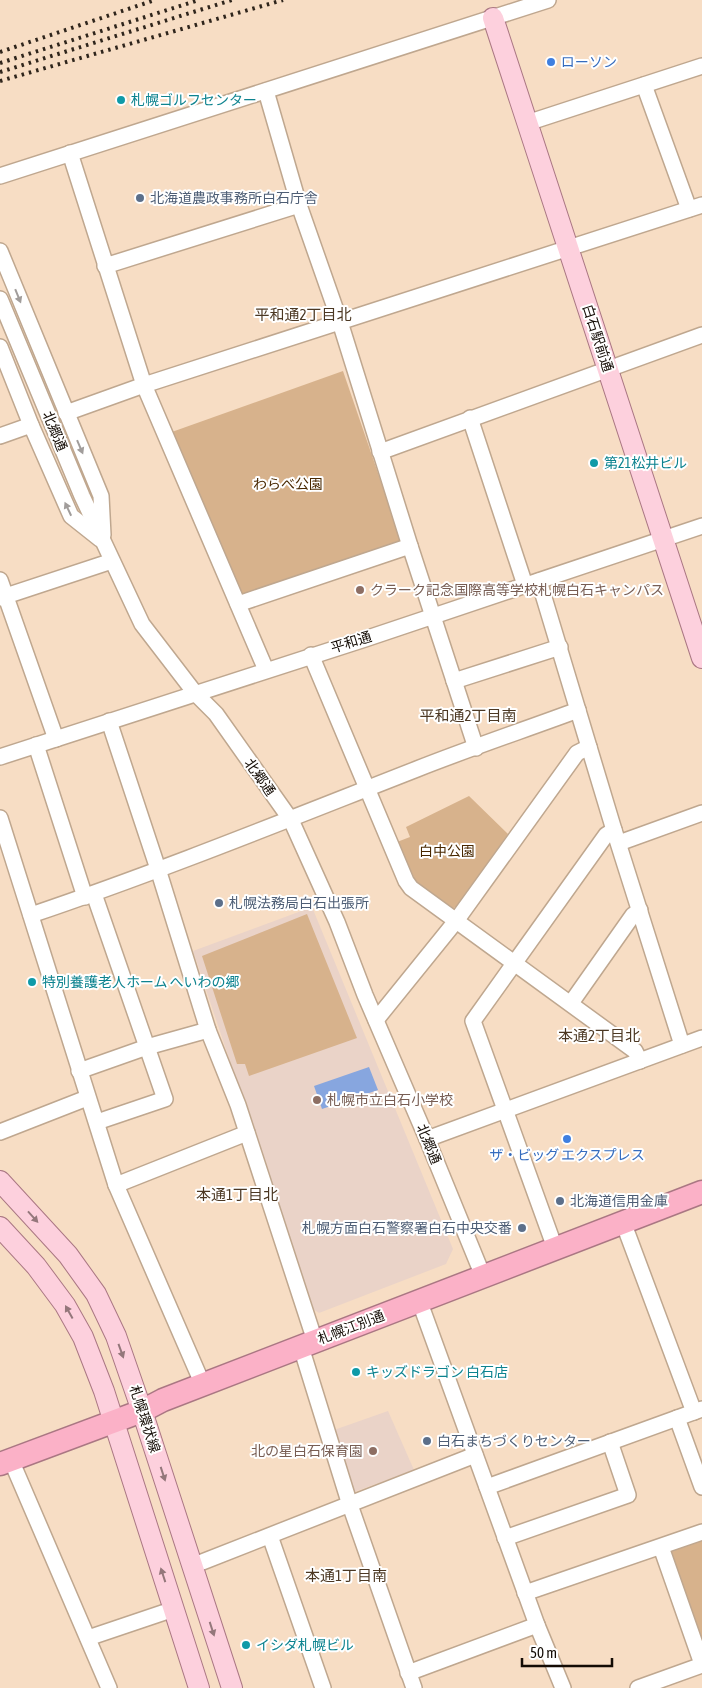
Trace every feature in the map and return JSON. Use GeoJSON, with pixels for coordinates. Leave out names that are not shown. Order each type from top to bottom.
{"type":"FeatureCollection","features":[{"type":"Feature","properties":{"kind":"highway","name":"札幌江別通"},"geometry":{"type":"LineString","coordinates":[[5,1462],[142,1411],[163,1400],[702,1192]]}},
{"type":"Feature","properties":{"kind":"main road","name":"白石駅前通"},"geometry":{"type":"LineString","coordinates":[[493,18],[702,658]]}},
{"type":"Feature","properties":{"kind":"main road","name":"札幌環状線"},"geometry":{"type":"LineString","coordinates":[[0,1181],[68,1255],[96,1294],[116,1336],[232,1688]]}},
{"type":"Feature","properties":{"kind":"main road"},"geometry":{"type":"LineString","coordinates":[[0,1227],[36,1266],[65,1305],[83,1336],[104,1391],[199,1688]]}},
{"type":"Feature","properties":{"kind":"street"},"geometry":{"type":"LineString","coordinates":[[0,176],[548,0]]}},
{"type":"Feature","properties":{"kind":"street"},"geometry":{"type":"LineString","coordinates":[[527,123],[702,66]]}},
{"type":"Feature","properties":{"kind":"street"},"geometry":{"type":"LineString","coordinates":[[66,414],[144,385],[696,207],[644,85]]}},
{"type":"Feature","properties":{"kind":"street"},"geometry":{"type":"LineString","coordinates":[[266,91],[299,205],[340,322],[476,748]]}},
{"type":"Feature","properties":{"kind":"street"},"geometry":{"type":"LineString","coordinates":[[70,153],[144,385],[266,670]]}},
{"type":"Feature","properties":{"kind":"street"},"geometry":{"type":"LineString","coordinates":[[106,266],[299,205]]}},
{"type":"Feature","properties":{"kind":"street"},"geometry":{"type":"LineString","coordinates":[[0,251],[101,496],[103,542]]}},
{"type":"Feature","properties":{"kind":"street","name":"北郷通"},"geometry":{"type":"LineString","coordinates":[[0,298],[82,496],[142,624],[195,693],[216,714],[291,820],[337,922],[483,1276]]}},
{"type":"Feature","properties":{"kind":"street"},"geometry":{"type":"LineString","coordinates":[[380,452],[702,335]]}},
{"type":"Feature","properties":{"kind":"street"},"geometry":{"type":"LineString","coordinates":[[0,347],[31,425],[71,516],[103,542]]}},
{"type":"Feature","properties":{"kind":"street"},"geometry":{"type":"LineString","coordinates":[[470,418],[532,584],[560,647],[589,747],[682,1045]]}},
{"type":"Feature","properties":{"kind":"street"},"geometry":{"type":"LineString","coordinates":[[0,436],[31,425]]}},
{"type":"Feature","properties":{"kind":"street","name":"平和通"},"geometry":{"type":"LineString","coordinates":[[0,757],[532,584],[702,526]]}},
{"type":"Feature","properties":{"kind":"street"},"geometry":{"type":"LineString","coordinates":[[238,604],[410,546]]}},
{"type":"Feature","properties":{"kind":"street"},"geometry":{"type":"LineString","coordinates":[[3,597],[112,561]]}},
{"type":"Feature","properties":{"kind":"street"},"geometry":{"type":"LineString","coordinates":[[0,580],[3,597],[56,738]]}},
{"type":"Feature","properties":{"kind":"street"},"geometry":{"type":"LineString","coordinates":[[454,681],[560,647]]}},
{"type":"Feature","properties":{"kind":"street"},"geometry":{"type":"LineString","coordinates":[[312,655],[366,789],[406,881],[411,888],[635,1050],[640,1061]]}},
{"type":"Feature","properties":{"kind":"street"},"geometry":{"type":"LineString","coordinates":[[31,915],[90,896],[291,820],[366,789],[578,710]]}},
{"type":"Feature","properties":{"kind":"street"},"geometry":{"type":"LineString","coordinates":[[109,721],[208,1030],[247,1133],[308,1344],[350,1505],[414,1688]]}},
{"type":"Feature","properties":{"kind":"street"},"geometry":{"type":"LineString","coordinates":[[36,745],[165,1099],[97,1122]]}},
{"type":"Feature","properties":{"kind":"street"},"geometry":{"type":"LineString","coordinates":[[376,1020],[456,921],[577,754],[589,747]]}},
{"type":"Feature","properties":{"kind":"street"},"geometry":{"type":"LineString","coordinates":[[555,1248],[473,1021],[606,835],[617,836],[702,813]]}},
{"type":"Feature","properties":{"kind":"street"},"geometry":{"type":"LineString","coordinates":[[0,818],[116,1185],[203,1385]]}},
{"type":"Feature","properties":{"kind":"street"},"geometry":{"type":"LineString","coordinates":[[571,1003],[633,915],[640,910]]}},
{"type":"Feature","properties":{"kind":"street"},"geometry":{"type":"LineString","coordinates":[[79,1071],[147,1047],[208,1030]]}},
{"type":"Feature","properties":{"kind":"street"},"geometry":{"type":"LineString","coordinates":[[427,1139],[702,1038]]}},
{"type":"Feature","properties":{"kind":"street"},"geometry":{"type":"LineString","coordinates":[[0,1132],[87,1098]]}},
{"type":"Feature","properties":{"kind":"street"},"geometry":{"type":"LineString","coordinates":[[116,1185],[247,1133]]}},
{"type":"Feature","properties":{"kind":"street"},"geometry":{"type":"LineString","coordinates":[[487,1487],[698,1410],[623,1222]]}},
{"type":"Feature","properties":{"kind":"street"},"geometry":{"type":"LineString","coordinates":[[419,1300],[525,1593],[563,1688]]}},
{"type":"Feature","properties":{"kind":"street"},"geometry":{"type":"LineString","coordinates":[[677,1418],[702,1488]]}},
{"type":"Feature","properties":{"kind":"street"},"geometry":{"type":"LineString","coordinates":[[505,1538],[628,1495],[610,1442]]}},
{"type":"Feature","properties":{"kind":"street"},"geometry":{"type":"LineString","coordinates":[[192,1566],[475,1455]]}},
{"type":"Feature","properties":{"kind":"street"},"geometry":{"type":"LineString","coordinates":[[5,1462],[88,1638],[109,1688]]}},
{"type":"Feature","properties":{"kind":"street"},"geometry":{"type":"LineString","coordinates":[[525,1593],[702,1532]]}},
{"type":"Feature","properties":{"kind":"street"},"geometry":{"type":"LineString","coordinates":[[270,1536],[323,1688]]}},
{"type":"Feature","properties":{"kind":"street"},"geometry":{"type":"LineString","coordinates":[[642,1687],[702,1665],[661,1547]]}},
{"type":"Feature","properties":{"kind":"street"},"geometry":{"type":"LineString","coordinates":[[88,1638],[174,1609]]}},
{"type":"Feature","properties":{"kind":"street"},"geometry":{"type":"LineString","coordinates":[[408,1673],[537,1625]]}},
{"type":"Feature","properties":{"kind":"shaded area","name":"札幌市立白石小学校"},"geometry":{"type":"Polygon","coordinates":[[[312,907],[453,1249],[446,1264],[319,1313],[313,1309],[193,951],[312,907]]]}},
{"type":"Feature","properties":{"kind":"shaded area","name":"北の星白石保育園"},"geometry":{"type":"Polygon","coordinates":[[[388,1411],[414,1470],[354,1492],[334,1430],[388,1411]]]}},
{"type":"Feature","properties":{"kind":"green space","name":"わらべ公園"},"geometry":{"type":"Polygon","coordinates":[[[343,371],[402,543],[244,595],[239,591],[169,433],[343,371]]]}},
{"type":"Feature","properties":{"kind":"green space","name":"白中公園"},"geometry":{"type":"Polygon","coordinates":[[[469,796],[508,834],[457,907],[450,909],[417,884],[397,842],[410,837],[406,827],[469,796]]]}},
{"type":"Feature","properties":{"kind":"green space"},"geometry":{"type":"Polygon","coordinates":[[[307,914],[357,1038],[249,1076],[245,1064],[237,1064],[202,956],[307,914]]]}},
{"type":"Feature","properties":{"kind":"green space"},"geometry":{"type":"Polygon","coordinates":[[[702,1539],[702,1644],[670,1550],[702,1539]]]}},
{"type":"Feature","properties":{"kind":"water"},"geometry":{"type":"Polygon","coordinates":[[[369,1067],[378,1090],[322,1109],[314,1086],[369,1067]]]}},
{"type":"Feature","properties":{"kind":"railway"},"geometry":{"type":"LineString","coordinates":[[0,52],[155,0]]}},
{"type":"Feature","properties":{"kind":"railway"},"geometry":{"type":"LineString","coordinates":[[0,63],[199,0]]}},
{"type":"Feature","properties":{"kind":"railway"},"geometry":{"type":"LineString","coordinates":[[0,72],[232,0]]}},
{"type":"Feature","properties":{"kind":"railway"},"geometry":{"type":"LineString","coordinates":[[0,81],[283,0]]}},
{"type":"Feature","properties":{"kind":"place","name":"ローソン"},"geometry":{"type":"Point","coordinates":[551,62]}},
{"type":"Feature","properties":{"kind":"place","name":"札幌ゴルフセンター"},"geometry":{"type":"Point","coordinates":[121,100]}},
{"type":"Feature","properties":{"kind":"place","name":"北海道農政事務所白石庁舎"},"geometry":{"type":"Point","coordinates":[140,198]}},
{"type":"Feature","properties":{"kind":"place","name":"第21松井ビル"},"geometry":{"type":"Point","coordinates":[594,463]}},
{"type":"Feature","properties":{"kind":"place","name":"クラーク記念国際高等学校札幌白石キャンパス"},"geometry":{"type":"Point","coordinates":[360,590]}},
{"type":"Feature","properties":{"kind":"place","name":"札幌法務局白石出張所"},"geometry":{"type":"Point","coordinates":[219,903]}},
{"type":"Feature","properties":{"kind":"place","name":"特別養護老人ホーム へいわの郷"},"geometry":{"type":"Point","coordinates":[32,982]}},
{"type":"Feature","properties":{"kind":"place","name":"札幌市立白石小学校"},"geometry":{"type":"Point","coordinates":[317,1100]}},
{"type":"Feature","properties":{"kind":"place","name":"ザ・ビッグ エクスプレス"},"geometry":{"type":"Point","coordinates":[567,1139]}},
{"type":"Feature","properties":{"kind":"place","name":"北海道信用金庫"},"geometry":{"type":"Point","coordinates":[560,1201]}},
{"type":"Feature","properties":{"kind":"place","name":"札幌方面白石警察署白石中央交番"},"geometry":{"type":"Point","coordinates":[522,1228]}},
{"type":"Feature","properties":{"kind":"place","name":"キッズドラゴン 白石店"},"geometry":{"type":"Point","coordinates":[356,1372]}},
{"type":"Feature","properties":{"kind":"place","name":"白石まちづくりセンター"},"geometry":{"type":"Point","coordinates":[427,1441]}},
{"type":"Feature","properties":{"kind":"place","name":"北の星白石保育園"},"geometry":{"type":"Point","coordinates":[373,1451]}},
{"type":"Feature","properties":{"kind":"place","name":"イシダ札幌ビル"},"geometry":{"type":"Point","coordinates":[246,1645]}},
{"type":"Feature","properties":{"kind":"district","name":"平和通2丁目北"},"geometry":{"type":"Point","coordinates":[303,314]}},
{"type":"Feature","properties":{"kind":"district","name":"平和通2丁目南"},"geometry":{"type":"Point","coordinates":[468,715]}},
{"type":"Feature","properties":{"kind":"district","name":"本通2丁目北"},"geometry":{"type":"Point","coordinates":[599,1035]}},
{"type":"Feature","properties":{"kind":"district","name":"本通1丁目北"},"geometry":{"type":"Point","coordinates":[237,1194]}},
{"type":"Feature","properties":{"kind":"district","name":"本通1丁目南"},"geometry":{"type":"Point","coordinates":[346,1575]}}]}
